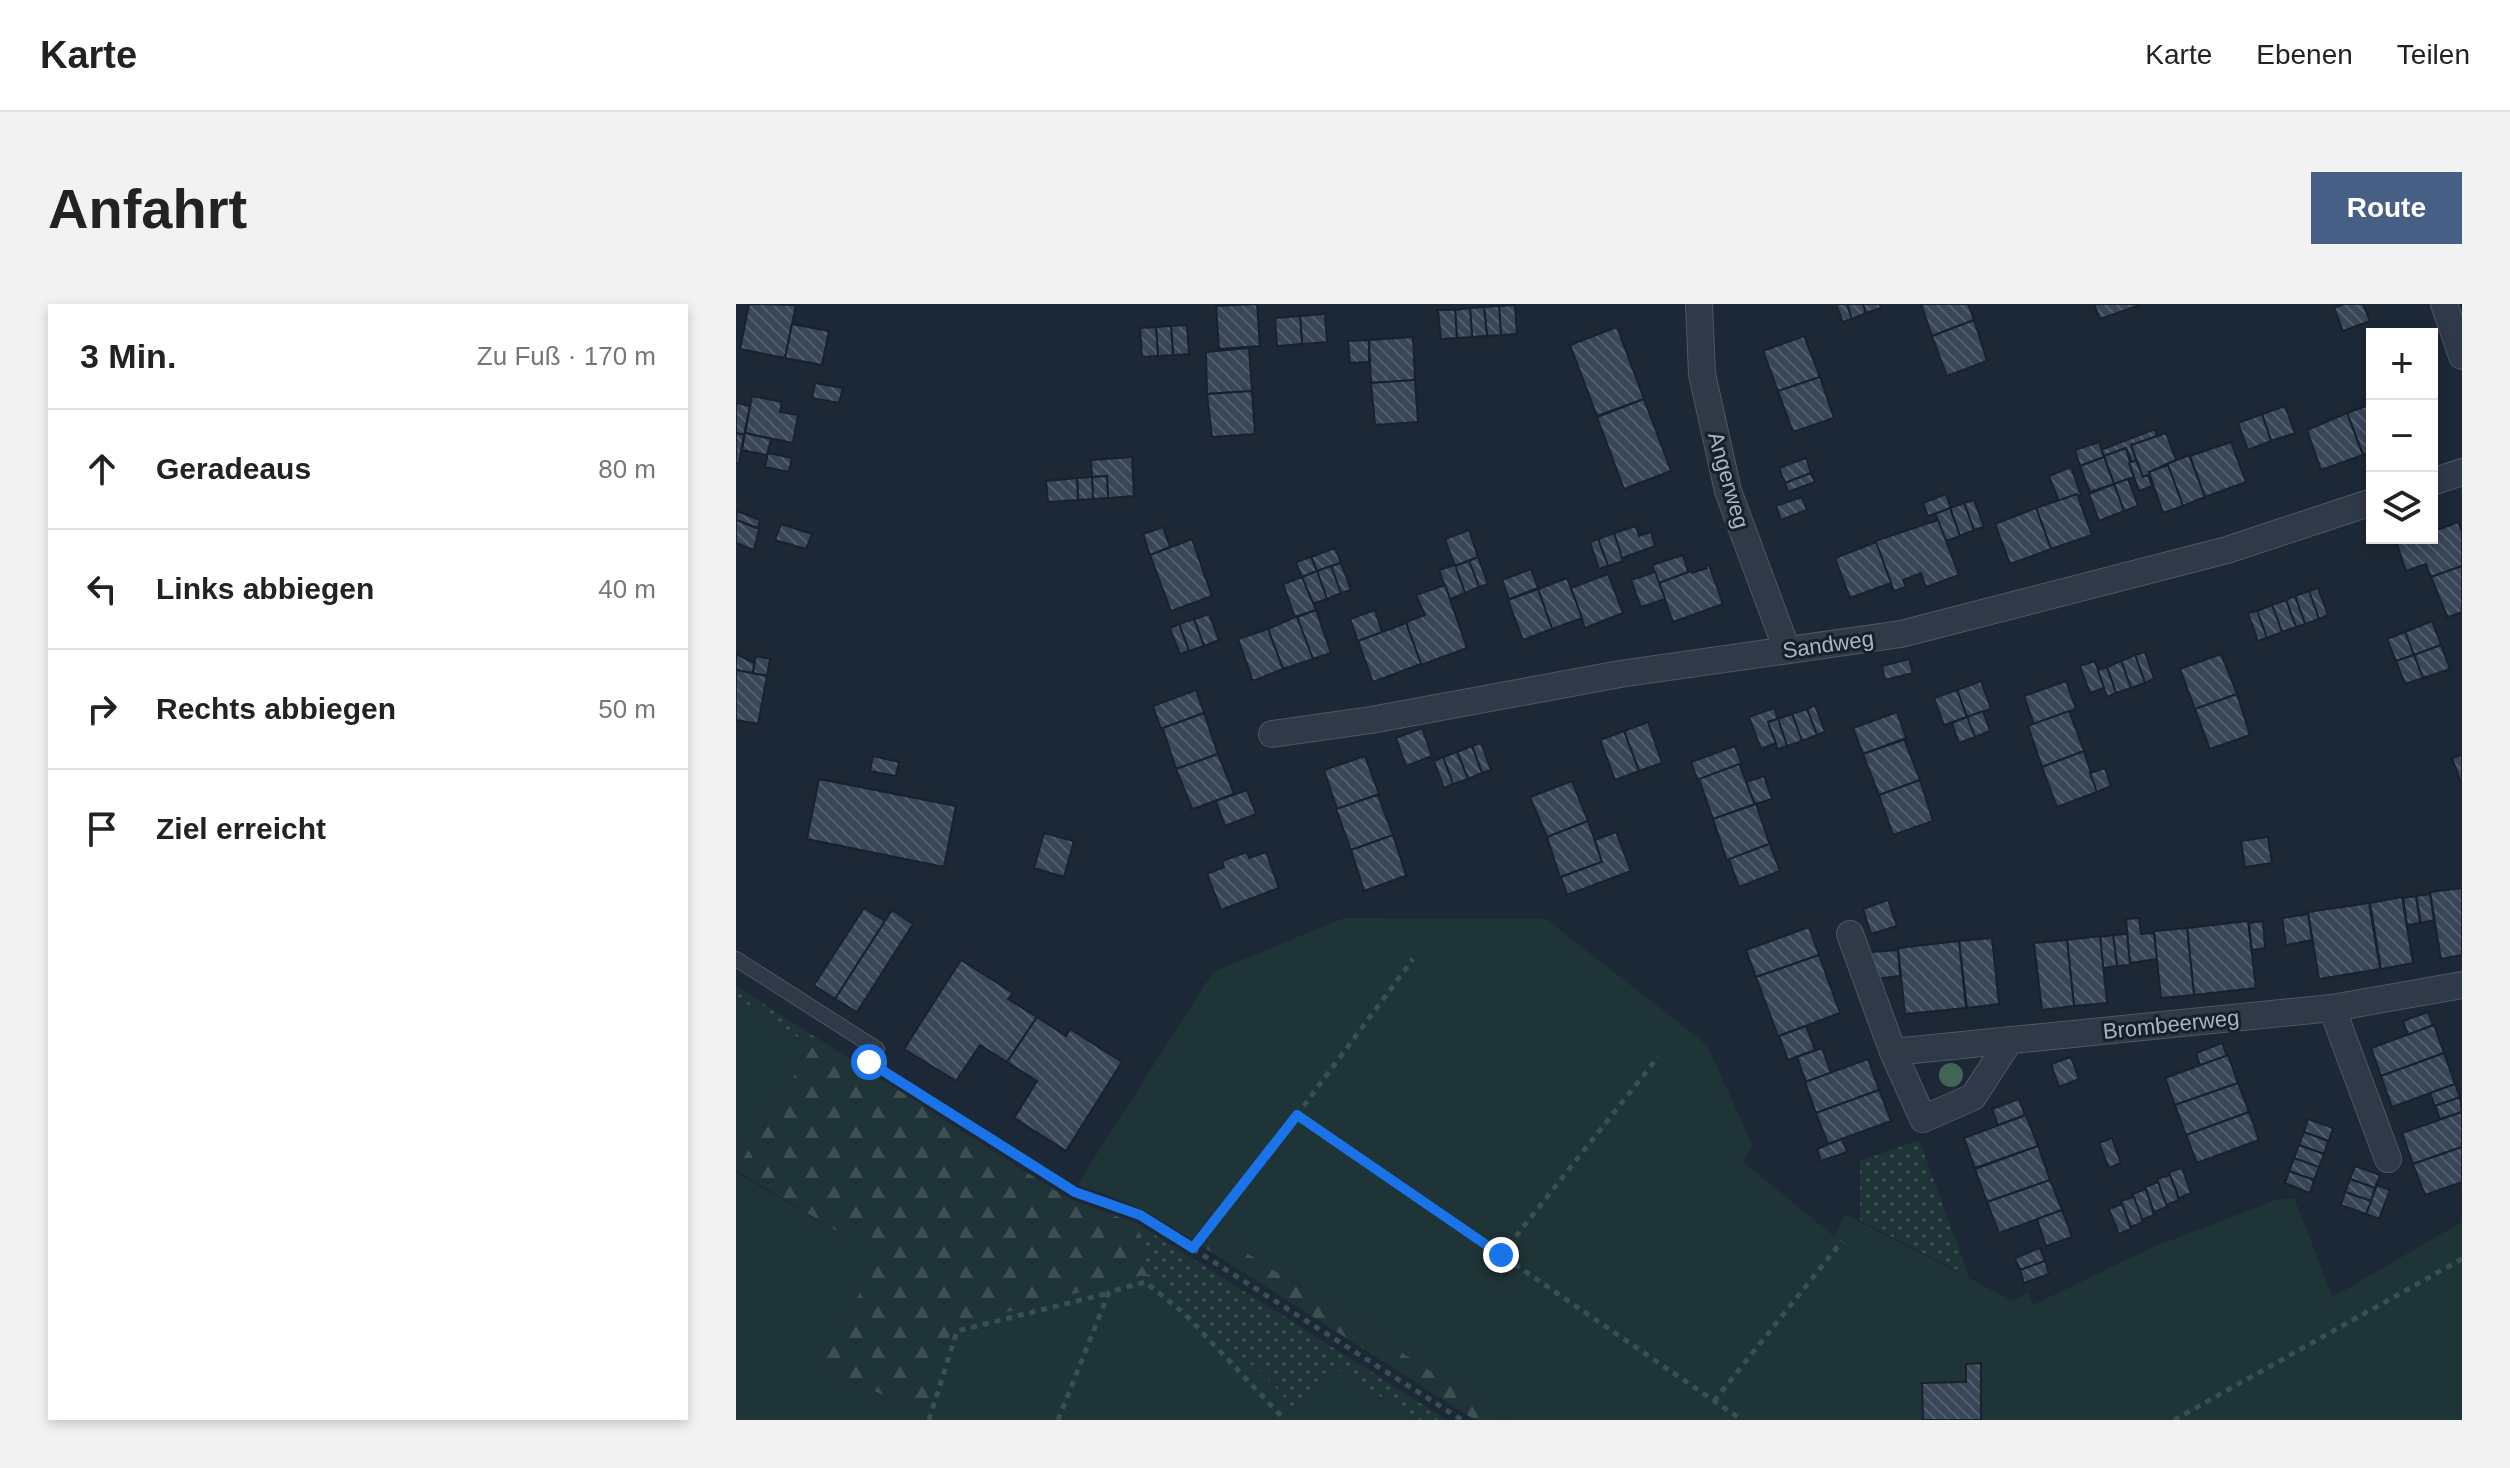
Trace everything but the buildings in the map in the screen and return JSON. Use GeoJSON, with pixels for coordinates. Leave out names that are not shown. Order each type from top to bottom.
{"type":"FeatureCollection","features":[{"type":"Feature","properties":{"kind":"street","name":"Angerweg"},"geometry":{"type":"LineString","coordinates":[[1699,304],[1702,374],[1728,491],[1787,650]]}},
{"type":"Feature","properties":{"kind":"street"},"geometry":{"type":"LineString","coordinates":[[2444,304],[2462,356]]}},
{"type":"Feature","properties":{"kind":"street"},"geometry":{"type":"LineString","coordinates":[[2438,480],[2462,472]]}},
{"type":"Feature","properties":{"kind":"street","name":"Sandweg"},"geometry":{"type":"LineString","coordinates":[[1272,734],[1371,720],[1620,674],[1901,634],[2227,550],[2366,504]]}},
{"type":"Feature","properties":{"kind":"street"},"geometry":{"type":"LineString","coordinates":[[1850,934],[1893,1052],[1923,1119],[1973,1097],[2010,1040]]}},
{"type":"Feature","properties":{"kind":"street","name":"Brombeerweg"},"geometry":{"type":"LineString","coordinates":[[1893,1052],[2332,1008],[2462,985]]}},
{"type":"Feature","properties":{"kind":"street"},"geometry":{"type":"LineString","coordinates":[[2332,1008],[2388,1159]]}},
{"type":"Feature","properties":{"kind":"lane"},"geometry":{"type":"LineString","coordinates":[[736,959],[873,1056]]}},
{"type":"Feature","properties":{"kind":"path"},"geometry":{"type":"LineString","coordinates":[[1193,1248],[1413,959]]}},
{"type":"Feature","properties":{"kind":"path"},"geometry":{"type":"LineString","coordinates":[[873,1056],[1075,1192],[1140,1215],[1462,1420]]}},
{"type":"Feature","properties":{"kind":"path"},"geometry":{"type":"LineString","coordinates":[[1501,1255],[1658,1057]]}},
{"type":"Feature","properties":{"kind":"path"},"geometry":{"type":"LineString","coordinates":[[1297,1115],[1742,1420]]}},
{"type":"Feature","properties":{"kind":"path"},"geometry":{"type":"LineString","coordinates":[[1714,1401],[1842,1241]]}},
{"type":"Feature","properties":{"kind":"path"},"geometry":{"type":"LineString","coordinates":[[2174,1420],[2462,1259]]}},
{"type":"Feature","properties":{"kind":"path"},"geometry":{"type":"LineString","coordinates":[[929,1420],[957,1331],[1145,1282],[1184,1313],[1285,1420]]}},
{"type":"Feature","properties":{"kind":"path"},"geometry":{"type":"LineString","coordinates":[[1058,1420],[1109,1292]]}},
{"type":"Feature","properties":{"kind":"green space"},"geometry":{"type":"Polygon","coordinates":[[[1344,918],[1546,919],[1707,1045],[1753,1146],[1743,1162],[1835,1237],[1845,1214],[2013,1301],[2028,1292],[2033,1305],[2153,1247],[2276,1200],[2294,1198],[2333,1297],[2462,1222],[2462,1420],[1507,1420],[1213,1231],[1202,1246],[1142,1210],[1077,1185],[1213,972],[1344,918]]]}},
{"type":"Feature","properties":{"kind":"green space"},"geometry":{"type":"Polygon","coordinates":[[[736,986],[820,1040],[812,1047],[736,997],[736,986]]]}},
{"type":"Feature","properties":{"kind":"green space"},"geometry":{"type":"Polygon","coordinates":[[[736,997],[812,1047],[736,1170],[736,997]]]}},
{"type":"Feature","properties":{"kind":"green space"},"geometry":{"type":"Polygon","coordinates":[[[820,1040],[1067,1198],[1138,1224],[1147,1276],[1140,1276],[925,1413],[820,1368],[878,1256],[736,1170],[812,1047],[820,1040]]]}},
{"type":"Feature","properties":{"kind":"green space"},"geometry":{"type":"Polygon","coordinates":[[[1919,1140],[1969,1277],[1860,1220],[1860,1161],[1919,1140]]]}},
{"type":"Feature","properties":{"kind":"green space"},"geometry":{"type":"Polygon","coordinates":[[[736,1172],[879,1256],[820,1368],[925,1413],[952,1327],[1147,1276],[1177,1296],[1247,1362],[1263,1373],[1293,1408],[1332,1366],[1417,1420],[736,1420],[736,1172]]]}},
{"type":"Feature","properties":{"kind":"green space"},"geometry":{"type":"Polygon","coordinates":[[[1138,1224],[1447,1420],[1417,1420],[1332,1366],[1293,1408],[1263,1373],[1247,1362],[1177,1296],[1147,1276],[1138,1224]]]}},
{"type":"Feature","properties":{"kind":"green space"},"geometry":{"type":"Polygon","coordinates":[[[1213,1231],[1507,1420],[1475,1420],[1202,1246],[1213,1231]]]}},
{"type":"Feature","properties":{"kind":"route"},"geometry":{"type":"LineString","coordinates":[[869,1062],[1075,1192],[1140,1215],[1193,1248],[1297,1115],[1501,1255]]}}]}
